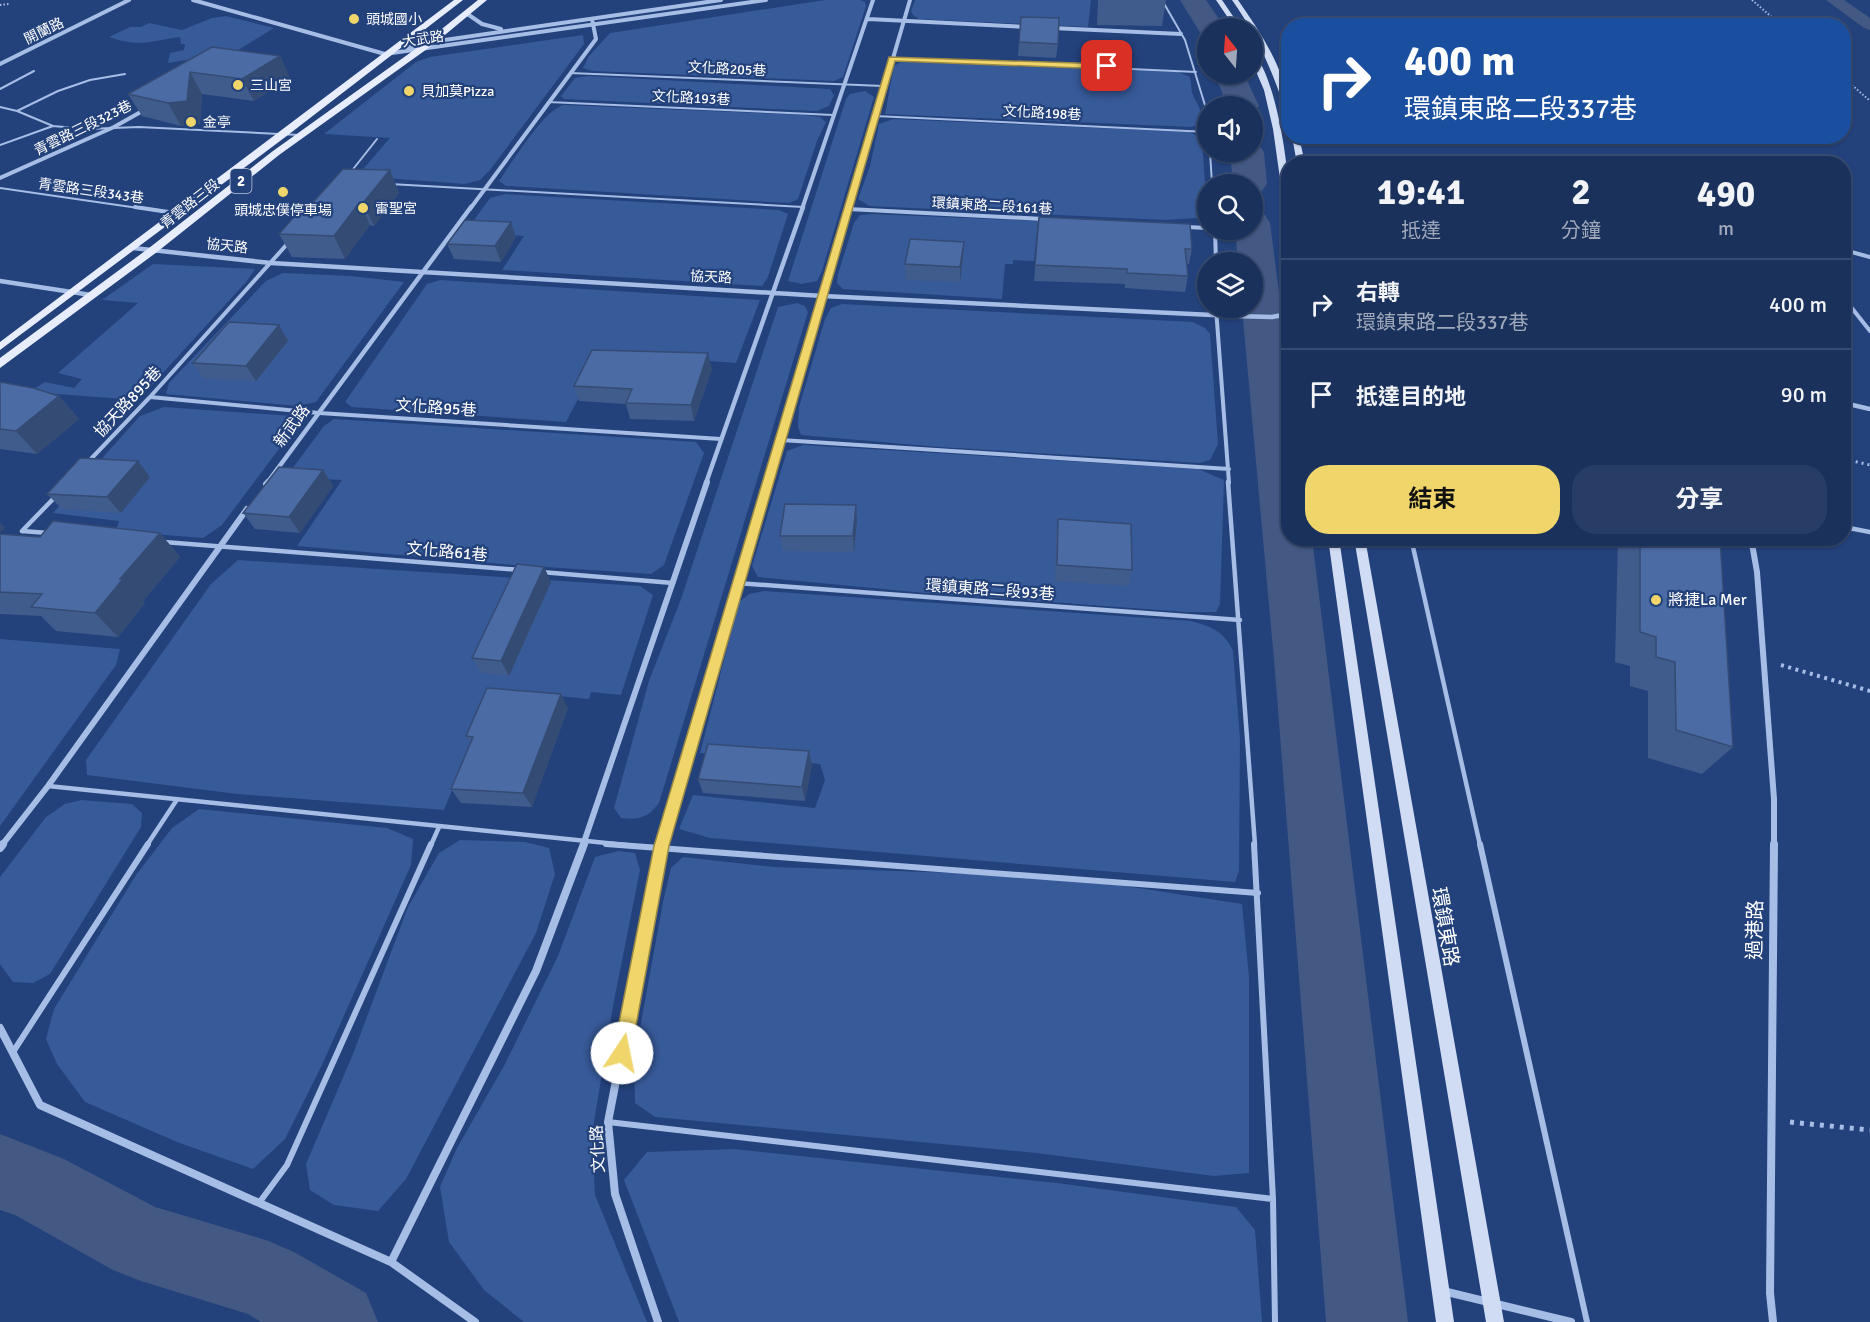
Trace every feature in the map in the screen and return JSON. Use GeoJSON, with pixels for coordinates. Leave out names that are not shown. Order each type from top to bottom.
{"type":"FeatureCollection","features":[{"type":"Feature","properties":{"kind":"main road","name":"青雲路三段"},"geometry":{"type":"LineString","coordinates":[[0,347],[459,0]]}},
{"type":"Feature","properties":{"kind":"main road","name":"青雲路三段"},"geometry":{"type":"LineString","coordinates":[[0,364],[153,250],[276,153],[431,42],[483,0]]}},
{"type":"Feature","properties":{"kind":"street","name":"開蘭路"},"geometry":{"type":"LineString","coordinates":[[0,64],[129,0]]}},
{"type":"Feature","properties":{"kind":"street"},"geometry":{"type":"LineString","coordinates":[[193,0],[385,54]]}},
{"type":"Feature","properties":{"kind":"street","name":"大武路"},"geometry":{"type":"LineString","coordinates":[[385,54],[722,0]]}},
{"type":"Feature","properties":{"kind":"street","name":"大武路"},"geometry":{"type":"LineString","coordinates":[[385,54],[431,42],[510,30],[766,0]]}},
{"type":"Feature","properties":{"kind":"street"},"geometry":{"type":"LineString","coordinates":[[391,1262],[536,971],[584,842],[721,439],[774,293],[833,115],[846,85],[873,0]]}},
{"type":"Feature","properties":{"kind":"street","name":"文化路"},"geometry":{"type":"LineString","coordinates":[[658,1322],[615,1194],[608,1122],[661,846],[910,0]]}},
{"type":"Feature","properties":{"kind":"street"},"geometry":{"type":"LineString","coordinates":[[1219,0],[1231,18]]}},
{"type":"Feature","properties":{"kind":"street"},"geometry":{"type":"LineString","coordinates":[[1235,0],[1255,29],[1275,66],[1281,86]]}},
{"type":"Feature","properties":{"kind":"street"},"geometry":{"type":"LineString","coordinates":[[466,13],[472,20],[482,25],[510,30]]}},
{"type":"Feature","properties":{"kind":"street"},"geometry":{"type":"LineString","coordinates":[[868,19],[1030,27]]}},
{"type":"Feature","properties":{"kind":"street","name":"新武路"},"geometry":{"type":"LineString","coordinates":[[260,493],[596,39],[593,22]]}},
{"type":"Feature","properties":{"kind":"street"},"geometry":{"type":"LineString","coordinates":[[1042,27],[1181,34]]}},
{"type":"Feature","properties":{"kind":"street"},"geometry":{"type":"LineString","coordinates":[[1263,73],[1276,123],[1281,158]]}},
{"type":"Feature","properties":{"kind":"street","name":"青雲路三段323巷"},"geometry":{"type":"LineString","coordinates":[[0,178],[114,127],[148,108]]}},
{"type":"Feature","properties":{"kind":"street","name":"協天路"},"geometry":{"type":"LineString","coordinates":[[133,248],[271,263],[423,273],[1197,314]]}},
{"type":"Feature","properties":{"kind":"street"},"geometry":{"type":"LineString","coordinates":[[0,281],[92,295]]}},
{"type":"Feature","properties":{"kind":"street","name":"協天路"},"geometry":{"type":"LineString","coordinates":[[1263,317],[1281,315]]}},
{"type":"Feature","properties":{"kind":"street"},"geometry":{"type":"LineString","coordinates":[[1851,405],[1870,409]]}},
{"type":"Feature","properties":{"kind":"street"},"geometry":{"type":"LineString","coordinates":[[0,848],[48,786],[219,546],[253,502]]}},
{"type":"Feature","properties":{"kind":"street"},"geometry":{"type":"LineString","coordinates":[[1334,546],[1446,1322]]}},
{"type":"Feature","properties":{"kind":"street","name":"環鎮東路"},"geometry":{"type":"LineString","coordinates":[[1360,546],[1495,1322]]}},
{"type":"Feature","properties":{"kind":"street","name":"過港路"},"geometry":{"type":"LineString","coordinates":[[1752,546],[1774,799],[1770,1293],[1773,1322]]}},
{"type":"Feature","properties":{"kind":"street"},"geometry":{"type":"LineString","coordinates":[[0,1028],[40,1105],[391,1262],[475,1322]]}},
{"type":"Feature","properties":{"kind":"street"},"geometry":{"type":"LineString","coordinates":[[1440,1290],[1571,1322]]}},
{"type":"Feature","properties":{"kind":"lane"},"geometry":{"type":"LineString","coordinates":[[1162,0],[1181,34],[1203,96]]}},
{"type":"Feature","properties":{"kind":"lane"},"geometry":{"type":"LineString","coordinates":[[892,58],[1196,72]]}},
{"type":"Feature","properties":{"kind":"lane"},"geometry":{"type":"LineString","coordinates":[[0,89],[34,71]]}},
{"type":"Feature","properties":{"kind":"lane","name":"文化路205巷"},"geometry":{"type":"LineString","coordinates":[[570,73],[883,86]]}},
{"type":"Feature","properties":{"kind":"lane"},"geometry":{"type":"LineString","coordinates":[[17,111],[68,87],[90,80],[125,74]]}},
{"type":"Feature","properties":{"kind":"lane","name":"文化路193巷"},"geometry":{"type":"LineString","coordinates":[[548,102],[833,115]]}},
{"type":"Feature","properties":{"kind":"lane"},"geometry":{"type":"LineString","coordinates":[[0,108],[17,111],[52,126],[302,135]]}},
{"type":"Feature","properties":{"kind":"lane","name":"文化路198巷"},"geometry":{"type":"LineString","coordinates":[[875,116],[1197,131]]}},
{"type":"Feature","properties":{"kind":"lane"},"geometry":{"type":"LineString","coordinates":[[0,145],[52,126]]}},
{"type":"Feature","properties":{"kind":"lane"},"geometry":{"type":"LineString","coordinates":[[343,180],[377,139]]}},
{"type":"Feature","properties":{"kind":"lane"},"geometry":{"type":"LineString","coordinates":[[390,184],[803,207]]}},
{"type":"Feature","properties":{"kind":"lane","name":"青雲路三段343巷"},"geometry":{"type":"LineString","coordinates":[[0,188],[178,214]]}},
{"type":"Feature","properties":{"kind":"lane","name":"環鎮東路二段161巷"},"geometry":{"type":"LineString","coordinates":[[848,209],[1045,219]]}},
{"type":"Feature","properties":{"kind":"lane"},"geometry":{"type":"LineString","coordinates":[[1184,226],[1197,227]]}},
{"type":"Feature","properties":{"kind":"lane","name":"協天路895巷"},"geometry":{"type":"LineString","coordinates":[[86,464],[150,397],[293,238]]}},
{"type":"Feature","properties":{"kind":"lane"},"geometry":{"type":"LineString","coordinates":[[1851,252],[1870,257]]}},
{"type":"Feature","properties":{"kind":"lane"},"geometry":{"type":"LineString","coordinates":[[1851,307],[1870,331]]}},
{"type":"Feature","properties":{"kind":"lane"},"geometry":{"type":"LineString","coordinates":[[1216,318],[1240,620],[1258,893],[1274,1199],[1275,1322]]}},
{"type":"Feature","properties":{"kind":"lane","name":"文化路95巷"},"geometry":{"type":"LineString","coordinates":[[150,397],[319,413],[721,439]]}},
{"type":"Feature","properties":{"kind":"lane"},"geometry":{"type":"LineString","coordinates":[[781,440],[1229,469]]}},
{"type":"Feature","properties":{"kind":"lane"},"geometry":{"type":"LineString","coordinates":[[15,539],[62,489]]}},
{"type":"Feature","properties":{"kind":"lane"},"geometry":{"type":"LineString","coordinates":[[1851,529],[1870,532]]}},
{"type":"Feature","properties":{"kind":"lane"},"geometry":{"type":"LineString","coordinates":[[22,531],[57,534]]}},
{"type":"Feature","properties":{"kind":"lane","name":"文化路61巷"},"geometry":{"type":"LineString","coordinates":[[161,541],[673,583]]}},
{"type":"Feature","properties":{"kind":"lane"},"geometry":{"type":"LineString","coordinates":[[1414,546],[1587,1322]]}},
{"type":"Feature","properties":{"kind":"lane","name":"環鎮東路二段93巷"},"geometry":{"type":"LineString","coordinates":[[737,584],[1240,620]]}},
{"type":"Feature","properties":{"kind":"lane"},"geometry":{"type":"LineString","coordinates":[[48,786],[584,842],[661,846],[1258,893]]}},
{"type":"Feature","properties":{"kind":"lane"},"geometry":{"type":"LineString","coordinates":[[12,1052],[176,801]]}},
{"type":"Feature","properties":{"kind":"lane"},"geometry":{"type":"LineString","coordinates":[[259,1203],[287,1165],[439,827]]}},
{"type":"Feature","properties":{"kind":"lane"},"geometry":{"type":"LineString","coordinates":[[608,1122],[1274,1199]]}},
{"type":"Feature","properties":{"kind":"path"},"geometry":{"type":"LineString","coordinates":[[1752,0],[1773,18]]}},
{"type":"Feature","properties":{"kind":"path"},"geometry":{"type":"LineString","coordinates":[[0,5],[9,4]]}},
{"type":"Feature","properties":{"kind":"path"},"geometry":{"type":"LineString","coordinates":[[1851,84],[1870,101]]}},
{"type":"Feature","properties":{"kind":"path"},"geometry":{"type":"LineString","coordinates":[[1851,461],[1870,465]]}},
{"type":"Feature","properties":{"kind":"path"},"geometry":{"type":"LineString","coordinates":[[1763,660],[1870,691]]}},
{"type":"Feature","properties":{"kind":"path"},"geometry":{"type":"LineString","coordinates":[[1771,1121],[1870,1130]]}},
{"type":"Feature","properties":{"kind":"shaded area"},"geometry":{"type":"Polygon","coordinates":[[[825,0],[860,0],[865,2],[866,6],[843,77],[834,81],[592,71],[583,68],[589,56],[610,33],[825,0]]]}},
{"type":"Feature","properties":{"kind":"shaded area"},"geometry":{"type":"Polygon","coordinates":[[[915,0],[1091,0],[1088,27],[919,19],[911,11],[915,0]]]}},
{"type":"Feature","properties":{"kind":"shaded area"},"geometry":{"type":"Polygon","coordinates":[[[226,16],[274,28],[185,83],[186,60],[168,63],[170,53],[184,50],[185,44],[181,44],[180,37],[137,43],[109,37],[130,27],[141,27],[149,23],[182,30],[212,18],[226,16]]]}},
{"type":"Feature","properties":{"kind":"shaded area"},"geometry":{"type":"Polygon","coordinates":[[[583,35],[584,44],[490,170],[480,180],[465,184],[357,176],[390,138],[324,134],[416,62],[430,57],[583,35]]]}},
{"type":"Feature","properties":{"kind":"shaded area"},"geometry":{"type":"Polygon","coordinates":[[[901,62],[1178,72],[1190,77],[1192,92],[1197,104],[1197,126],[885,114],[894,66],[901,62]]]}},
{"type":"Feature","properties":{"kind":"shaded area"},"geometry":{"type":"Polygon","coordinates":[[[588,76],[830,89],[834,95],[829,106],[817,111],[564,99],[561,96],[575,78],[588,76]]]}},
{"type":"Feature","properties":{"kind":"shaded area"},"geometry":{"type":"Polygon","coordinates":[[[865,91],[874,97],[822,271],[817,281],[801,284],[788,281],[846,99],[850,94],[865,91]]]}},
{"type":"Feature","properties":{"kind":"shaded area"},"geometry":{"type":"Polygon","coordinates":[[[564,105],[803,115],[820,117],[826,122],[817,141],[798,199],[789,203],[506,186],[499,181],[538,126],[547,116],[564,105]]]}},
{"type":"Feature","properties":{"kind":"shaded area"},"geometry":{"type":"Polygon","coordinates":[[[893,119],[1190,132],[1197,136],[1197,162],[1204,162],[1204,174],[1197,174],[1197,218],[1165,220],[869,206],[858,199],[870,166],[879,124],[893,119]]]}},
{"type":"Feature","properties":{"kind":"shaded area"},"geometry":{"type":"Polygon","coordinates":[[[505,194],[779,210],[788,214],[768,277],[762,286],[502,270],[524,236],[465,232],[490,198],[505,194]]]}},
{"type":"Feature","properties":{"kind":"shaded area"},"geometry":{"type":"Polygon","coordinates":[[[860,215],[1038,221],[1034,261],[1013,260],[1013,264],[1005,264],[1002,299],[843,289],[837,283],[838,274],[854,223],[860,215]]]}},
{"type":"Feature","properties":{"kind":"shaded area"},"geometry":{"type":"Polygon","coordinates":[[[153,264],[255,269],[247,281],[138,400],[29,392],[45,382],[74,388],[82,379],[58,373],[138,303],[102,300],[153,264]]]}},
{"type":"Feature","properties":{"kind":"shaded area"},"geometry":{"type":"Polygon","coordinates":[[[283,273],[351,276],[404,282],[316,402],[297,406],[166,394],[169,383],[266,281],[283,273]]]}},
{"type":"Feature","properties":{"kind":"shaded area"},"geometry":{"type":"Polygon","coordinates":[[[440,280],[760,300],[736,363],[602,353],[566,422],[352,407],[345,402],[427,284],[440,280]]]}},
{"type":"Feature","properties":{"kind":"shaded area"},"geometry":{"type":"Polygon","coordinates":[[[797,303],[805,306],[808,312],[659,803],[643,817],[621,818],[614,808],[649,681],[681,599],[778,307],[797,303]]]}},
{"type":"Feature","properties":{"kind":"shaded area"},"geometry":{"type":"Polygon","coordinates":[[[842,304],[1193,322],[1205,328],[1210,334],[1218,444],[1210,460],[1200,463],[939,447],[801,435],[798,427],[799,407],[825,319],[831,308],[842,304]]]}},
{"type":"Feature","properties":{"kind":"shaded area"},"geometry":{"type":"Polygon","coordinates":[[[164,407],[292,416],[297,425],[222,525],[203,538],[116,531],[119,521],[53,513],[140,416],[164,407]]]}},
{"type":"Feature","properties":{"kind":"shaded area"},"geometry":{"type":"Polygon","coordinates":[[[334,419],[696,442],[704,453],[664,565],[651,574],[297,546],[342,480],[286,477],[324,426],[334,419]]]}},
{"type":"Feature","properties":{"kind":"shaded area"},"geometry":{"type":"Polygon","coordinates":[[[803,445],[1198,469],[1224,480],[1220,604],[1216,612],[1186,612],[925,593],[758,577],[752,566],[787,451],[803,445]]]}},
{"type":"Feature","properties":{"kind":"shaded area"},"geometry":{"type":"Polygon","coordinates":[[[238,560],[640,586],[653,595],[621,695],[591,692],[589,699],[515,692],[491,694],[444,810],[237,794],[87,775],[86,760],[211,584],[238,560]]]}},
{"type":"Feature","properties":{"kind":"shaded area"},"geometry":{"type":"Polygon","coordinates":[[[764,591],[1191,621],[1205,625],[1221,634],[1233,651],[1240,739],[1239,871],[1235,882],[710,838],[679,829],[693,795],[815,808],[825,780],[820,764],[700,753],[739,602],[749,594],[764,591]]]}},
{"type":"Feature","properties":{"kind":"shaded area"},"geometry":{"type":"Polygon","coordinates":[[[0,639],[120,649],[116,665],[0,826],[0,639]]]}},
{"type":"Feature","properties":{"kind":"shaded area"},"geometry":{"type":"Polygon","coordinates":[[[81,800],[132,804],[142,813],[141,827],[50,974],[33,983],[13,982],[0,964],[0,877],[46,817],[65,804],[81,800]]]}},
{"type":"Feature","properties":{"kind":"shaded area"},"geometry":{"type":"Polygon","coordinates":[[[199,809],[387,828],[413,839],[411,865],[322,1065],[285,1139],[253,1169],[177,1142],[85,1102],[57,1064],[46,1039],[54,1009],[136,875],[172,828],[199,809]]]}},
{"type":"Feature","properties":{"kind":"shaded area"},"geometry":{"type":"Polygon","coordinates":[[[460,840],[525,842],[549,848],[555,874],[536,933],[406,1179],[378,1211],[334,1205],[310,1190],[306,1164],[353,1054],[408,907],[439,853],[460,840]]]}},
{"type":"Feature","properties":{"kind":"shaded area"},"geometry":{"type":"Polygon","coordinates":[[[618,851],[635,853],[640,870],[613,1006],[592,1134],[595,1195],[647,1322],[524,1322],[484,1290],[449,1242],[440,1187],[457,1148],[505,1064],[558,956],[595,857],[618,851]]]}},
{"type":"Feature","properties":{"kind":"shaded area"},"geometry":{"type":"Polygon","coordinates":[[[683,857],[774,867],[957,873],[1119,885],[1242,904],[1249,977],[1249,1173],[1214,1176],[1036,1153],[655,1117],[635,1103],[634,1061],[671,868],[683,857]]]}},
{"type":"Feature","properties":{"kind":"shaded area"},"geometry":{"type":"Polygon","coordinates":[[[734,1149],[1057,1183],[1236,1207],[1255,1230],[1262,1322],[679,1322],[624,1180],[647,1152],[734,1149]]]}},
{"type":"Feature","properties":{"kind":"building"},"geometry":{"type":"Polygon","coordinates":[[[1021,17],[1059,18],[1058,44],[1019,42],[1021,17]]]}},
{"type":"Feature","properties":{"kind":"building"},"geometry":{"type":"Polygon","coordinates":[[[212,47],[280,56],[242,79],[190,72],[187,101],[168,103],[128,94],[212,47]]]}},
{"type":"Feature","properties":{"kind":"building"},"geometry":{"type":"Polygon","coordinates":[[[343,169],[390,170],[363,203],[360,202],[334,236],[279,234],[301,209],[307,209],[343,169]]]}},
{"type":"Feature","properties":{"kind":"building"},"geometry":{"type":"Polygon","coordinates":[[[1039,217],[1190,224],[1192,249],[1185,249],[1188,276],[1127,273],[1127,269],[1035,265],[1039,217]]]}},
{"type":"Feature","properties":{"kind":"building"},"geometry":{"type":"Polygon","coordinates":[[[465,220],[511,222],[495,246],[447,244],[465,220]]]}},
{"type":"Feature","properties":{"kind":"building"},"geometry":{"type":"Polygon","coordinates":[[[910,239],[964,242],[960,267],[905,264],[910,239]]]}},
{"type":"Feature","properties":{"kind":"building"},"geometry":{"type":"Polygon","coordinates":[[[229,322],[279,325],[246,366],[193,363],[229,322]]]}},
{"type":"Feature","properties":{"kind":"building"},"geometry":{"type":"Polygon","coordinates":[[[592,350],[708,353],[691,405],[626,403],[632,389],[574,386],[592,350]]]}},
{"type":"Feature","properties":{"kind":"building"},"geometry":{"type":"Polygon","coordinates":[[[0,382],[59,396],[16,431],[0,429],[0,382]]]}},
{"type":"Feature","properties":{"kind":"building"},"geometry":{"type":"Polygon","coordinates":[[[80,458],[138,461],[107,497],[47,494],[80,458]]]}},
{"type":"Feature","properties":{"kind":"building"},"geometry":{"type":"Polygon","coordinates":[[[279,467],[323,470],[289,517],[243,513],[279,467]]]}},
{"type":"Feature","properties":{"kind":"building"},"geometry":{"type":"Polygon","coordinates":[[[785,504],[856,505],[853,536],[780,536],[785,504]]]}},
{"type":"Feature","properties":{"kind":"building"},"geometry":{"type":"Polygon","coordinates":[[[1058,519],[1131,524],[1132,570],[1057,565],[1058,519]]]}},
{"type":"Feature","properties":{"kind":"building"},"geometry":{"type":"Polygon","coordinates":[[[53,521],[160,533],[120,579],[123,579],[95,613],[31,607],[42,594],[0,592],[0,534],[40,537],[53,521]]]}},
{"type":"Feature","properties":{"kind":"building"},"geometry":{"type":"Polygon","coordinates":[[[1640,546],[1720,546],[1733,747],[1676,730],[1675,662],[1656,657],[1656,637],[1640,632],[1640,546]]]}},
{"type":"Feature","properties":{"kind":"building"},"geometry":{"type":"Polygon","coordinates":[[[517,564],[544,567],[501,661],[472,658],[517,564]]]}},
{"type":"Feature","properties":{"kind":"building"},"geometry":{"type":"Polygon","coordinates":[[[487,688],[561,694],[523,793],[451,789],[473,737],[466,736],[487,688]]]}},
{"type":"Feature","properties":{"kind":"building"},"geometry":{"type":"Polygon","coordinates":[[[708,744],[809,751],[802,787],[698,779],[708,744]]]}},
{"type":"Feature","properties":{"kind":"waterway"},"geometry":{"type":"LineString","coordinates":[[1193,0],[1205,18]]}},
{"type":"Feature","properties":{"kind":"waterway"},"geometry":{"type":"LineString","coordinates":[[1834,0],[1870,25]]}},
{"type":"Feature","properties":{"kind":"waterway"},"geometry":{"type":"LineString","coordinates":[[1233,84],[1239,96]]}},
{"type":"Feature","properties":{"kind":"waterway"},"geometry":{"type":"LineString","coordinates":[[1248,162],[1249,174]]}},
{"type":"Feature","properties":{"kind":"waterway"},"geometry":{"type":"LineString","coordinates":[[1254,240],[1281,483]]}},
{"type":"Feature","properties":{"kind":"waterway"},"geometry":{"type":"LineString","coordinates":[[1288,546],[1367,1322]]}},
{"type":"Feature","properties":{"kind":"waterway"},"geometry":{"type":"LineString","coordinates":[[0,1172],[37,1186],[141,1242],[266,1280],[337,1322]]}},
{"type":"Feature","properties":{"kind":"place","name":"頭城國小"},"geometry":{"type":"Point","coordinates":[354,19]}},
{"type":"Feature","properties":{"kind":"place","name":"三山宮"},"geometry":{"type":"Point","coordinates":[238,85]}},
{"type":"Feature","properties":{"kind":"place","name":"貝加莫Pizza"},"geometry":{"type":"Point","coordinates":[409,91]}},
{"type":"Feature","properties":{"kind":"place","name":"金亭"},"geometry":{"type":"Point","coordinates":[191,122]}},
{"type":"Feature","properties":{"kind":"place","name":"頭城忠僕停車場"},"geometry":{"type":"Point","coordinates":[283,192]}},
{"type":"Feature","properties":{"kind":"place","name":"雷聖宮"},"geometry":{"type":"Point","coordinates":[363,208]}},
{"type":"Feature","properties":{"kind":"place","name":"將捷La Mer"},"geometry":{"type":"Point","coordinates":[1656,600]}},
{"type":"Feature","properties":{"kind":"route"},"geometry":{"type":"LineString","coordinates":[[622,1053],[661,846],[892,58],[1107,66]]}}]}
